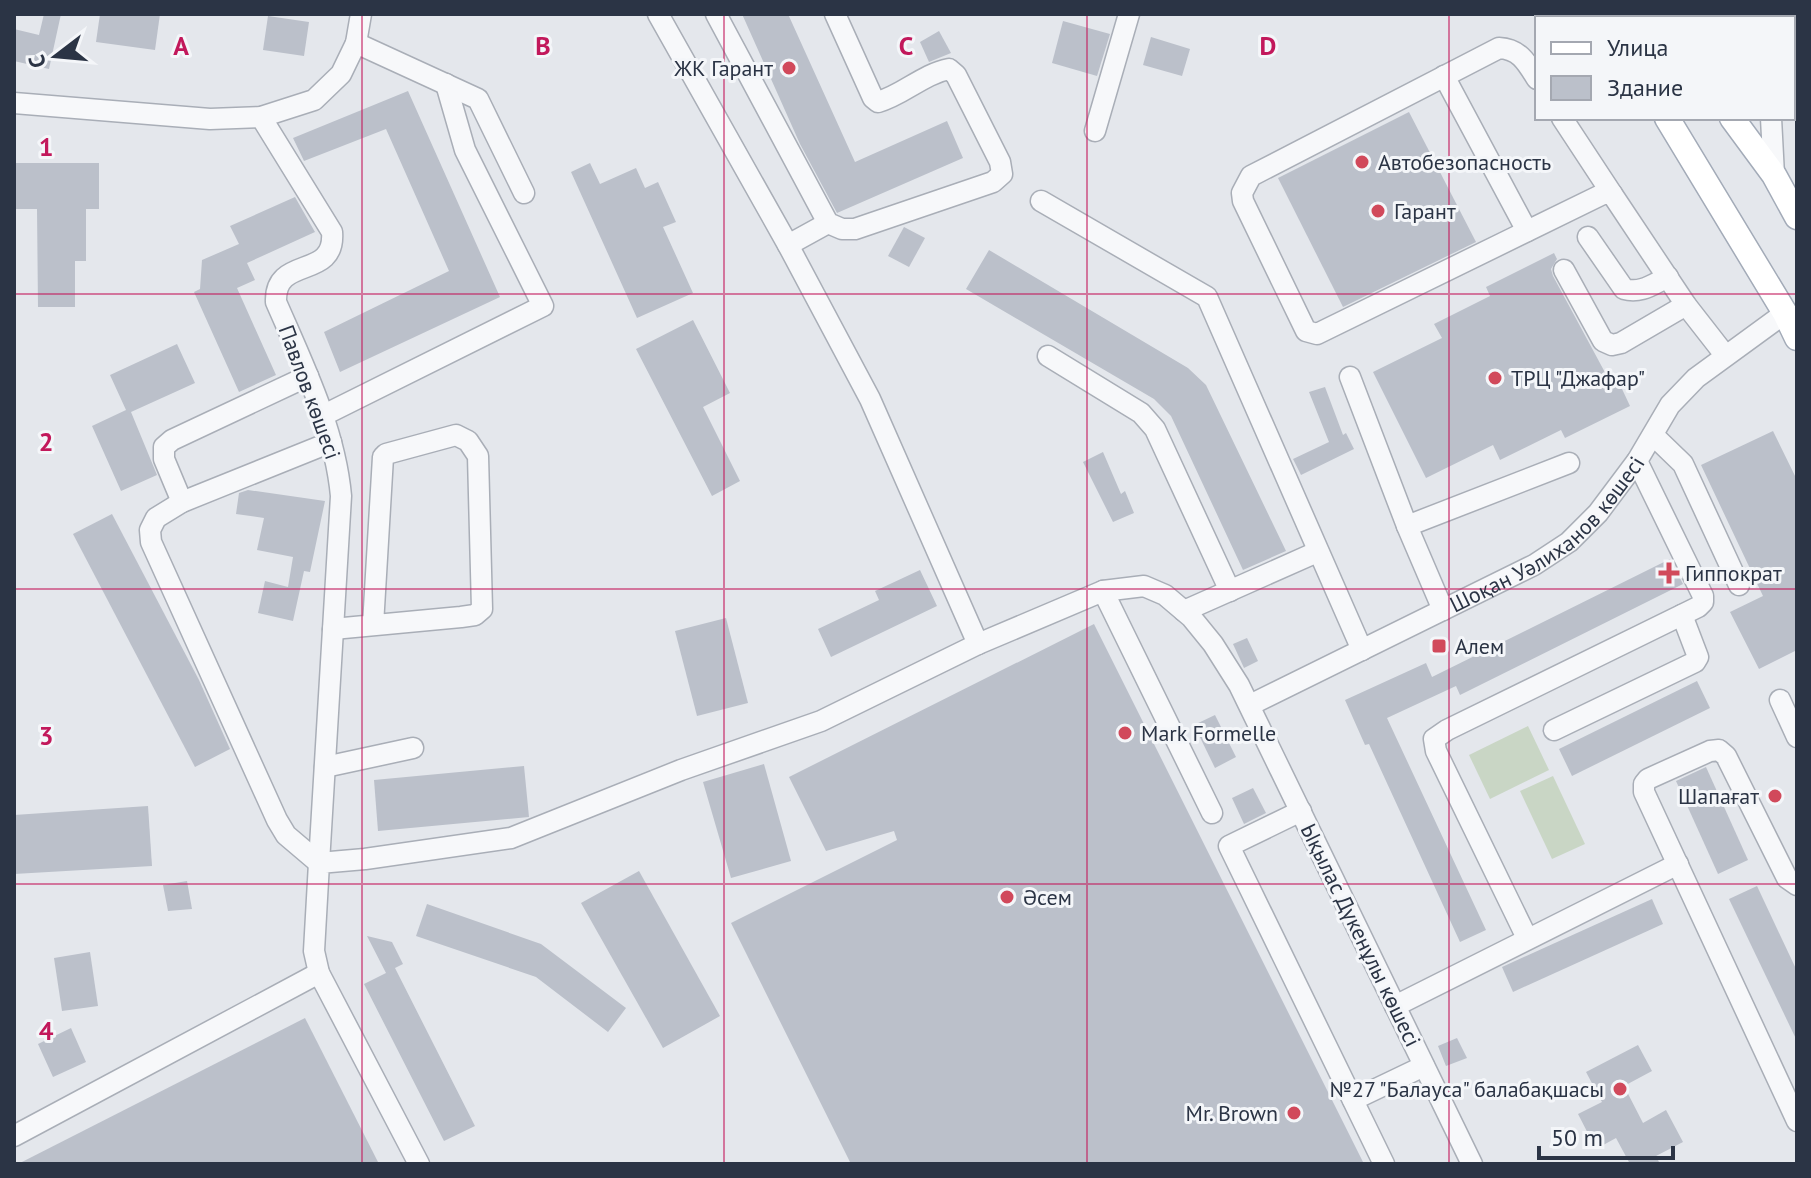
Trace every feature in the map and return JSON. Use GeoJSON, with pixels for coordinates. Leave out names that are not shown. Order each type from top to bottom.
{"type":"FeatureCollection","features":[{"type":"Feature","properties":{"kind":"main road"},"geometry":{"type":"LineString","coordinates":[[1668,120],[1791,310],[1797,338]]}},
{"type":"Feature","properties":{"kind":"main road"},"geometry":{"type":"LineString","coordinates":[[1734,120],[1786,179],[1797,217]]}},
{"type":"Feature","properties":{"kind":"street"},"geometry":{"type":"LineString","coordinates":[[14,103],[210,119],[261,117],[314,100],[341,74],[356,43],[361,14]]}},
{"type":"Feature","properties":{"kind":"street"},"geometry":{"type":"LineString","coordinates":[[658,14],[788,245],[870,399],[978,644]]}},
{"type":"Feature","properties":{"kind":"street"},"geometry":{"type":"LineString","coordinates":[[716,14],[828,223],[842,229],[855,229],[993,182],[1002,174],[1000,162],[956,75],[949,69],[939,71],[878,102],[873,98],[835,14]]}},
{"type":"Feature","properties":{"kind":"street"},"geometry":{"type":"LineString","coordinates":[[1095,131],[1129,14]]}},
{"type":"Feature","properties":{"kind":"street"},"geometry":{"type":"LineString","coordinates":[[356,43],[478,99],[524,193]]}},
{"type":"Feature","properties":{"kind":"street"},"geometry":{"type":"LineString","coordinates":[[1535,76],[1523,57],[1508,48],[1499,48],[1251,176],[1245,183],[1243,201],[1306,331],[1317,334],[1603,194],[1612,194]]}},
{"type":"Feature","properties":{"kind":"street"},"geometry":{"type":"LineString","coordinates":[[1444,76],[1527,231]]}},
{"type":"Feature","properties":{"kind":"street"},"geometry":{"type":"LineString","coordinates":[[322,416],[543,306],[465,150],[446,84]]}},
{"type":"Feature","properties":{"kind":"street","name":"Павлов көшесі"},"geometry":{"type":"LineString","coordinates":[[261,117],[332,232],[333,247],[326,257],[281,279],[276,289],[276,302],[308,376],[331,442],[341,496],[314,951],[319,973]]}},
{"type":"Feature","properties":{"kind":"street"},"geometry":{"type":"LineString","coordinates":[[1563,120],[1686,305],[1725,355]]}},
{"type":"Feature","properties":{"kind":"street"},"geometry":{"type":"LineString","coordinates":[[1771,120],[1786,179]]}},
{"type":"Feature","properties":{"kind":"street"},"geometry":{"type":"LineString","coordinates":[[1041,201],[1207,297],[1362,650]]}},
{"type":"Feature","properties":{"kind":"street"},"geometry":{"type":"LineString","coordinates":[[788,245],[828,223]]}},
{"type":"Feature","properties":{"kind":"street"},"geometry":{"type":"LineString","coordinates":[[1588,237],[1624,289],[1641,291],[1668,277]]}},
{"type":"Feature","properties":{"kind":"street"},"geometry":{"type":"LineString","coordinates":[[1564,270],[1603,341],[1612,345],[1621,343],[1686,305]]}},
{"type":"Feature","properties":{"kind":"street","name":"Шоқан Уәлиханов көшесі"},"geometry":{"type":"LineString","coordinates":[[1250,705],[1534,565],[1569,542],[1598,513],[1637,461],[1670,405],[1696,378],[1725,355],[1791,310]]}},
{"type":"Feature","properties":{"kind":"street"},"geometry":{"type":"LineString","coordinates":[[1048,356],[1141,413],[1155,429],[1230,591]]}},
{"type":"Feature","properties":{"kind":"street"},"geometry":{"type":"LineString","coordinates":[[182,502],[164,459],[164,447],[172,440],[308,376]]}},
{"type":"Feature","properties":{"kind":"street"},"geometry":{"type":"LineString","coordinates":[[1350,377],[1443,610]]}},
{"type":"Feature","properties":{"kind":"street"},"geometry":{"type":"LineString","coordinates":[[333,629],[475,615],[482,609],[478,456],[468,441],[456,435],[383,457],[373,625]]}},
{"type":"Feature","properties":{"kind":"street"},"geometry":{"type":"LineString","coordinates":[[1653,435],[1683,464],[1739,585]]}},
{"type":"Feature","properties":{"kind":"street"},"geometry":{"type":"LineString","coordinates":[[319,863],[286,835],[277,820],[151,542],[150,530],[156,518],[182,502],[331,442]]}},
{"type":"Feature","properties":{"kind":"street"},"geometry":{"type":"LineString","coordinates":[[1527,938],[1436,751],[1434,739],[1703,602],[1703,596],[1637,461]]}},
{"type":"Feature","properties":{"kind":"street"},"geometry":{"type":"LineString","coordinates":[[1407,526],[1569,463]]}},
{"type":"Feature","properties":{"kind":"street"},"geometry":{"type":"LineString","coordinates":[[1184,611],[1317,552]]}},
{"type":"Feature","properties":{"kind":"street","name":"Ықылас Дүкенұлы көшесі"},"geometry":{"type":"LineString","coordinates":[[319,863],[511,838],[681,770],[821,721],[978,644],[1103,591],[1144,586],[1165,595],[1184,611],[1213,644],[1250,705],[1424,1066],[1465,1162]]}},
{"type":"Feature","properties":{"kind":"street"},"geometry":{"type":"LineString","coordinates":[[1103,591],[1212,813]]}},
{"type":"Feature","properties":{"kind":"street"},"geometry":{"type":"LineString","coordinates":[[1554,730],[1695,662],[1697,650],[1682,615]]}},
{"type":"Feature","properties":{"kind":"street"},"geometry":{"type":"LineString","coordinates":[[1780,700],[1797,737]]}},
{"type":"Feature","properties":{"kind":"street"},"geometry":{"type":"LineString","coordinates":[[325,767],[413,748]]}},
{"type":"Feature","properties":{"kind":"street"},"geometry":{"type":"LineString","coordinates":[[1797,885],[1787,878],[1726,756],[1719,750],[1710,751],[1648,779],[1644,784],[1644,792],[1797,1121]]}},
{"type":"Feature","properties":{"kind":"street"},"geometry":{"type":"LineString","coordinates":[[1301,811],[1229,846],[1384,1164]]}},
{"type":"Feature","properties":{"kind":"street"},"geometry":{"type":"LineString","coordinates":[[1395,1006],[1678,864]]}},
{"type":"Feature","properties":{"kind":"street"},"geometry":{"type":"LineString","coordinates":[[14,1136],[319,973],[419,1164]]}},
{"type":"Feature","properties":{"kind":"street"},"geometry":{"type":"LineString","coordinates":[[1353,1100],[1424,1066]]}},
{"type":"Feature","properties":{"kind":"green space"},"geometry":{"type":"Polygon","coordinates":[[[1528,726],[1549,770],[1490,799],[1469,755],[1528,726]]]}},
{"type":"Feature","properties":{"kind":"green space"},"geometry":{"type":"Polygon","coordinates":[[[1553,776],[1585,844],[1552,859],[1520,791],[1553,776]]]}},
{"type":"Feature","properties":{"kind":"building"},"geometry":{"type":"Polygon","coordinates":[[[44,14],[61,14],[49,69],[14,61],[14,29],[39,35],[44,14]]]}},
{"type":"Feature","properties":{"kind":"building"},"geometry":{"type":"Polygon","coordinates":[[[100,14],[160,14],[155,50],[96,42],[100,14]]]}},
{"type":"Feature","properties":{"kind":"building","name":"ЖК Гарант"},"geometry":{"type":"Polygon","coordinates":[[[742,14],[788,14],[855,162],[947,121],[963,158],[837,213],[800,144],[742,14]]]}},
{"type":"Feature","properties":{"kind":"building"},"geometry":{"type":"Polygon","coordinates":[[[268,16],[309,22],[304,56],[263,50],[268,16]]]}},
{"type":"Feature","properties":{"kind":"building"},"geometry":{"type":"Polygon","coordinates":[[[1063,21],[1110,34],[1097,76],[1052,63],[1063,21]]]}},
{"type":"Feature","properties":{"kind":"building"},"geometry":{"type":"Polygon","coordinates":[[[939,31],[951,53],[929,62],[920,42],[939,31]]]}},
{"type":"Feature","properties":{"kind":"building"},"geometry":{"type":"Polygon","coordinates":[[[1151,37],[1190,49],[1182,76],[1143,65],[1151,37]]]}},
{"type":"Feature","properties":{"kind":"building"},"geometry":{"type":"Polygon","coordinates":[[[408,91],[500,297],[340,372],[324,332],[449,271],[386,129],[304,161],[293,138],[408,91]]]}},
{"type":"Feature","properties":{"kind":"building","name":"Гарант"},"geometry":{"type":"Polygon","coordinates":[[[1409,112],[1476,242],[1343,307],[1278,178],[1409,112]]]}},
{"type":"Feature","properties":{"kind":"building"},"geometry":{"type":"Polygon","coordinates":[[[14,163],[99,163],[99,209],[86,209],[86,261],[75,261],[75,307],[38,307],[37,209],[14,209],[14,163]]]}},
{"type":"Feature","properties":{"kind":"building"},"geometry":{"type":"Polygon","coordinates":[[[590,163],[600,184],[636,168],[645,188],[658,182],[676,222],[663,227],[693,293],[637,318],[571,172],[590,163]]]}},
{"type":"Feature","properties":{"kind":"building"},"geometry":{"type":"Polygon","coordinates":[[[295,197],[315,232],[247,263],[255,280],[237,288],[276,375],[239,392],[194,292],[200,289],[202,260],[239,244],[230,226],[295,197]]]}},
{"type":"Feature","properties":{"kind":"building"},"geometry":{"type":"Polygon","coordinates":[[[904,227],[925,238],[909,267],[888,256],[904,227]]]}},
{"type":"Feature","properties":{"kind":"building"},"geometry":{"type":"Polygon","coordinates":[[[989,250],[1188,368],[1206,385],[1286,551],[1243,570],[1171,416],[1154,399],[966,289],[989,250]]]}},
{"type":"Feature","properties":{"kind":"building"},"geometry":{"type":"Polygon","coordinates":[[[1554,253],[1557,259],[1551,269],[1553,276],[1608,378],[1615,374],[1630,406],[1565,438],[1561,430],[1500,460],[1493,445],[1426,478],[1373,372],[1442,338],[1434,324],[1490,296],[1486,287],[1554,253]]]}},
{"type":"Feature","properties":{"kind":"building"},"geometry":{"type":"Polygon","coordinates":[[[693,320],[730,393],[703,407],[740,481],[712,496],[636,349],[693,320]]]}},
{"type":"Feature","properties":{"kind":"building"},"geometry":{"type":"Polygon","coordinates":[[[177,344],[195,383],[131,412],[157,475],[121,491],[92,426],[126,410],[110,375],[177,344]]]}},
{"type":"Feature","properties":{"kind":"building"},"geometry":{"type":"Polygon","coordinates":[[[1325,387],[1343,435],[1346,433],[1354,449],[1301,475],[1293,459],[1329,442],[1309,392],[1325,387]]]}},
{"type":"Feature","properties":{"kind":"building"},"geometry":{"type":"Polygon","coordinates":[[[1773,431],[1797,480],[1797,650],[1759,669],[1730,612],[1763,596],[1701,465],[1773,431]]]}},
{"type":"Feature","properties":{"kind":"building"},"geometry":{"type":"Polygon","coordinates":[[[1103,452],[1121,494],[1125,491],[1134,513],[1113,522],[1083,462],[1103,452]]]}},
{"type":"Feature","properties":{"kind":"building"},"geometry":{"type":"Polygon","coordinates":[[[248,490],[325,501],[310,572],[304,571],[293,621],[258,613],[265,581],[288,587],[293,557],[257,550],[264,518],[236,514],[239,493],[248,490]]]}},
{"type":"Feature","properties":{"kind":"building"},"geometry":{"type":"Polygon","coordinates":[[[112,514],[199,680],[230,749],[195,767],[73,534],[112,514]]]}},
{"type":"Feature","properties":{"kind":"building"},"geometry":{"type":"Polygon","coordinates":[[[1670,559],[1683,584],[1460,695],[1456,686],[1387,718],[1486,930],[1460,942],[1369,744],[1365,745],[1345,700],[1426,663],[1432,677],[1670,559]]]}},
{"type":"Feature","properties":{"kind":"building"},"geometry":{"type":"Polygon","coordinates":[[[920,570],[937,606],[831,657],[818,629],[879,600],[875,591],[920,570]]]}},
{"type":"Feature","properties":{"kind":"building"},"geometry":{"type":"Polygon","coordinates":[[[726,618],[748,703],[697,716],[675,631],[726,618]]]}},
{"type":"Feature","properties":{"kind":"building","name":"Әсем"},"geometry":{"type":"Polygon","coordinates":[[[1094,624],[1364,1164],[851,1164],[731,923],[897,840],[894,831],[826,851],[789,777],[1094,624]]]}},
{"type":"Feature","properties":{"kind":"building"},"geometry":{"type":"Polygon","coordinates":[[[1247,638],[1258,661],[1244,668],[1233,644],[1247,638]]]}},
{"type":"Feature","properties":{"kind":"building"},"geometry":{"type":"Polygon","coordinates":[[[1697,681],[1710,708],[1572,776],[1559,749],[1697,681]]]}},
{"type":"Feature","properties":{"kind":"building"},"geometry":{"type":"Polygon","coordinates":[[[1215,715],[1236,757],[1215,768],[1194,725],[1215,715]]]}},
{"type":"Feature","properties":{"kind":"building"},"geometry":{"type":"Polygon","coordinates":[[[764,764],[791,861],[731,878],[703,782],[764,764]]]}},
{"type":"Feature","properties":{"kind":"building"},"geometry":{"type":"Polygon","coordinates":[[[524,766],[529,817],[378,831],[374,780],[524,766]]]}},
{"type":"Feature","properties":{"kind":"building"},"geometry":{"type":"Polygon","coordinates":[[[1706,767],[1748,860],[1718,874],[1676,781],[1706,767]]]}},
{"type":"Feature","properties":{"kind":"building"},"geometry":{"type":"Polygon","coordinates":[[[1253,788],[1266,813],[1244,824],[1232,798],[1253,788]]]}},
{"type":"Feature","properties":{"kind":"building"},"geometry":{"type":"Polygon","coordinates":[[[148,806],[152,866],[14,874],[14,815],[148,806]]]}},
{"type":"Feature","properties":{"kind":"building"},"geometry":{"type":"Polygon","coordinates":[[[639,871],[720,1016],[663,1048],[581,903],[639,871]]]}},
{"type":"Feature","properties":{"kind":"building"},"geometry":{"type":"Polygon","coordinates":[[[187,881],[192,909],[168,911],[163,885],[187,881]]]}},
{"type":"Feature","properties":{"kind":"building"},"geometry":{"type":"Polygon","coordinates":[[[1757,886],[1797,971],[1797,1041],[1729,899],[1757,886]]]}},
{"type":"Feature","properties":{"kind":"building"},"geometry":{"type":"Polygon","coordinates":[[[1652,899],[1663,924],[1513,992],[1502,967],[1652,899]]]}},
{"type":"Feature","properties":{"kind":"building"},"geometry":{"type":"Polygon","coordinates":[[[427,904],[541,944],[626,1008],[608,1032],[536,977],[416,936],[427,904]]]}},
{"type":"Feature","properties":{"kind":"building"},"geometry":{"type":"Polygon","coordinates":[[[367,936],[392,942],[403,964],[395,968],[475,1126],[444,1141],[364,984],[386,973],[367,936]]]}},
{"type":"Feature","properties":{"kind":"building"},"geometry":{"type":"Polygon","coordinates":[[[90,952],[98,1006],[62,1011],[54,958],[90,952]]]}},
{"type":"Feature","properties":{"kind":"building"},"geometry":{"type":"Polygon","coordinates":[[[305,1018],[379,1164],[18,1164],[305,1018]]]}},
{"type":"Feature","properties":{"kind":"building"},"geometry":{"type":"Polygon","coordinates":[[[71,1028],[86,1062],[53,1077],[38,1044],[71,1028]]]}},
{"type":"Feature","properties":{"kind":"building"},"geometry":{"type":"Polygon","coordinates":[[[1457,1038],[1467,1058],[1446,1066],[1438,1046],[1457,1038]]]}},
{"type":"Feature","properties":{"kind":"building"},"geometry":{"type":"Polygon","coordinates":[[[1638,1045],[1652,1071],[1624,1086],[1643,1123],[1666,1110],[1683,1142],[1656,1156],[1660,1164],[1630,1164],[1616,1138],[1596,1149],[1578,1114],[1602,1102],[1586,1072],[1638,1045]]]}},
{"type":"Feature","properties":{"kind":"place","name":"ЖК Гарант"},"geometry":{"type":"Point","coordinates":[789,68]}},
{"type":"Feature","properties":{"kind":"place","name":"Автобезопасность"},"geometry":{"type":"Point","coordinates":[1362,162]}},
{"type":"Feature","properties":{"kind":"place","name":"Гарант"},"geometry":{"type":"Point","coordinates":[1378,211]}},
{"type":"Feature","properties":{"kind":"place","name":"ТРЦ \"Джафар\""},"geometry":{"type":"Point","coordinates":[1495,378]}},
{"type":"Feature","properties":{"kind":"place","name":"Гиппократ"},"geometry":{"type":"Point","coordinates":[1669,573]}},
{"type":"Feature","properties":{"kind":"place","name":"Алем"},"geometry":{"type":"Point","coordinates":[1439,646]}},
{"type":"Feature","properties":{"kind":"place","name":"Mark Formelle"},"geometry":{"type":"Point","coordinates":[1125,733]}},
{"type":"Feature","properties":{"kind":"place","name":"Шапағат"},"geometry":{"type":"Point","coordinates":[1775,796]}},
{"type":"Feature","properties":{"kind":"place","name":"Әсем"},"geometry":{"type":"Point","coordinates":[1007,897]}},
{"type":"Feature","properties":{"kind":"place","name":"№27 \"Балауса\" балабақшасы"},"geometry":{"type":"Point","coordinates":[1620,1089]}},
{"type":"Feature","properties":{"kind":"place","name":"Mr. Brown"},"geometry":{"type":"Point","coordinates":[1294,1113]}}]}
